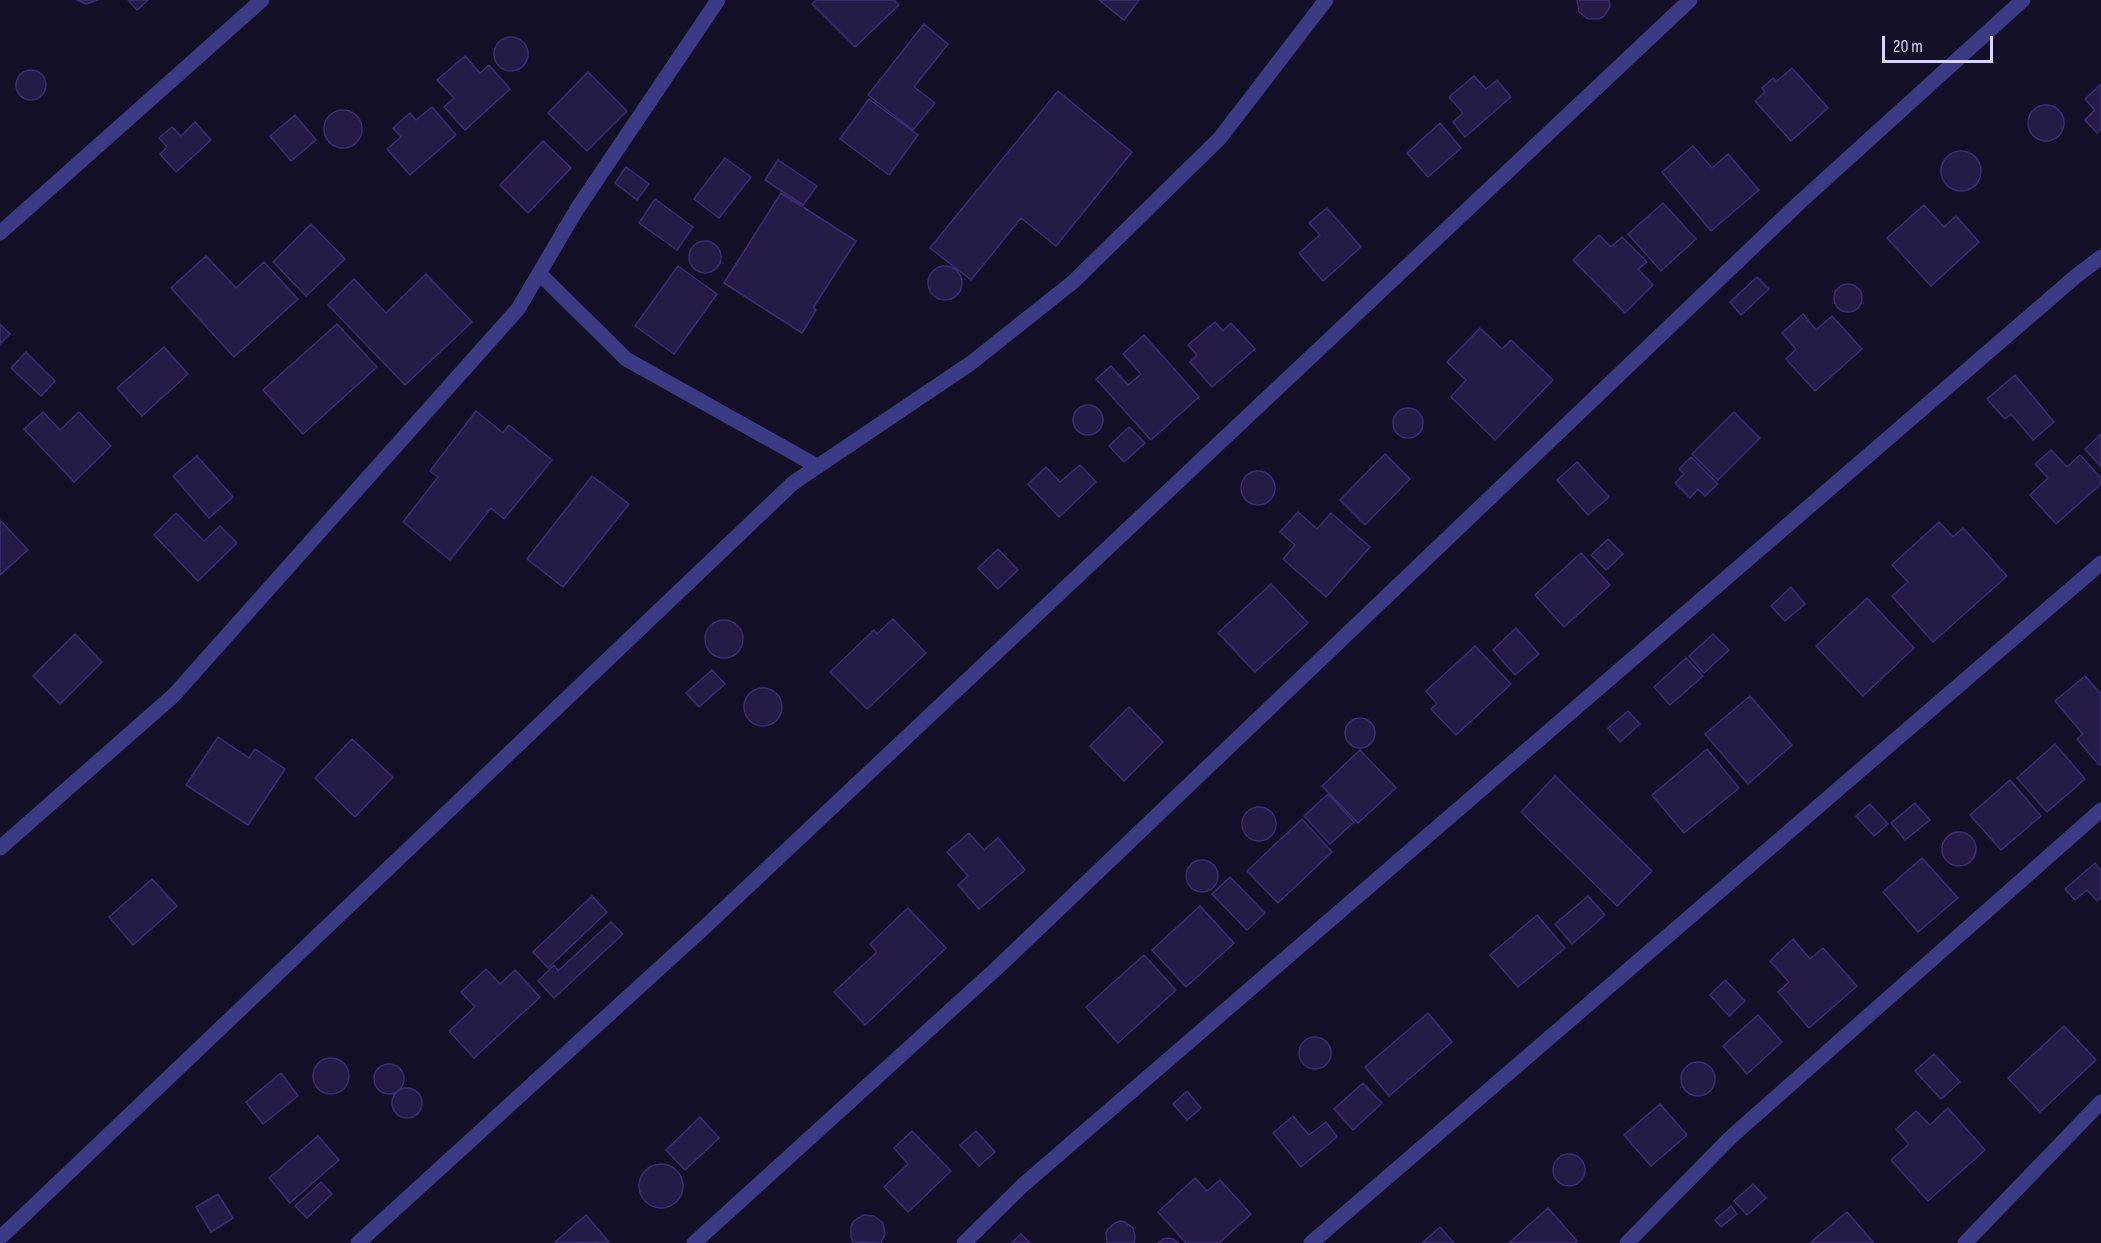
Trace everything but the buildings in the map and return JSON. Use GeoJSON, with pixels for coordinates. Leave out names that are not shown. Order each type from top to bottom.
{"type":"FeatureCollection","features":[{"type":"Feature","properties":{"kind":"street"},"geometry":{"type":"LineString","coordinates":[[0,233],[262,0]]}},
{"type":"Feature","properties":{"kind":"street"},"geometry":{"type":"LineString","coordinates":[[0,848],[174,694],[518,309],[577,209],[718,0]]}},
{"type":"Feature","properties":{"kind":"street"},"geometry":{"type":"LineString","coordinates":[[0,1238],[793,483],[971,363],[1073,282],[1220,138],[1326,0]]}},
{"type":"Feature","properties":{"kind":"street"},"geometry":{"type":"LineString","coordinates":[[358,1243],[707,925],[1690,0]]}},
{"type":"Feature","properties":{"kind":"street"},"geometry":{"type":"LineString","coordinates":[[694,1243],[997,968],[1799,203],[2023,0]]}},
{"type":"Feature","properties":{"kind":"street"},"geometry":{"type":"LineString","coordinates":[[964,1243],[1023,1185],[2075,277],[2101,257]]}},
{"type":"Feature","properties":{"kind":"street"},"geometry":{"type":"LineString","coordinates":[[539,273],[626,359],[817,466]]}},
{"type":"Feature","properties":{"kind":"street"},"geometry":{"type":"LineString","coordinates":[[1311,1243],[2101,563]]}},
{"type":"Feature","properties":{"kind":"street"},"geometry":{"type":"LineString","coordinates":[[1627,1243],[1731,1137],[2101,810]]}},
{"type":"Feature","properties":{"kind":"street"},"geometry":{"type":"LineString","coordinates":[[1965,1243],[2101,1102]]}}]}
